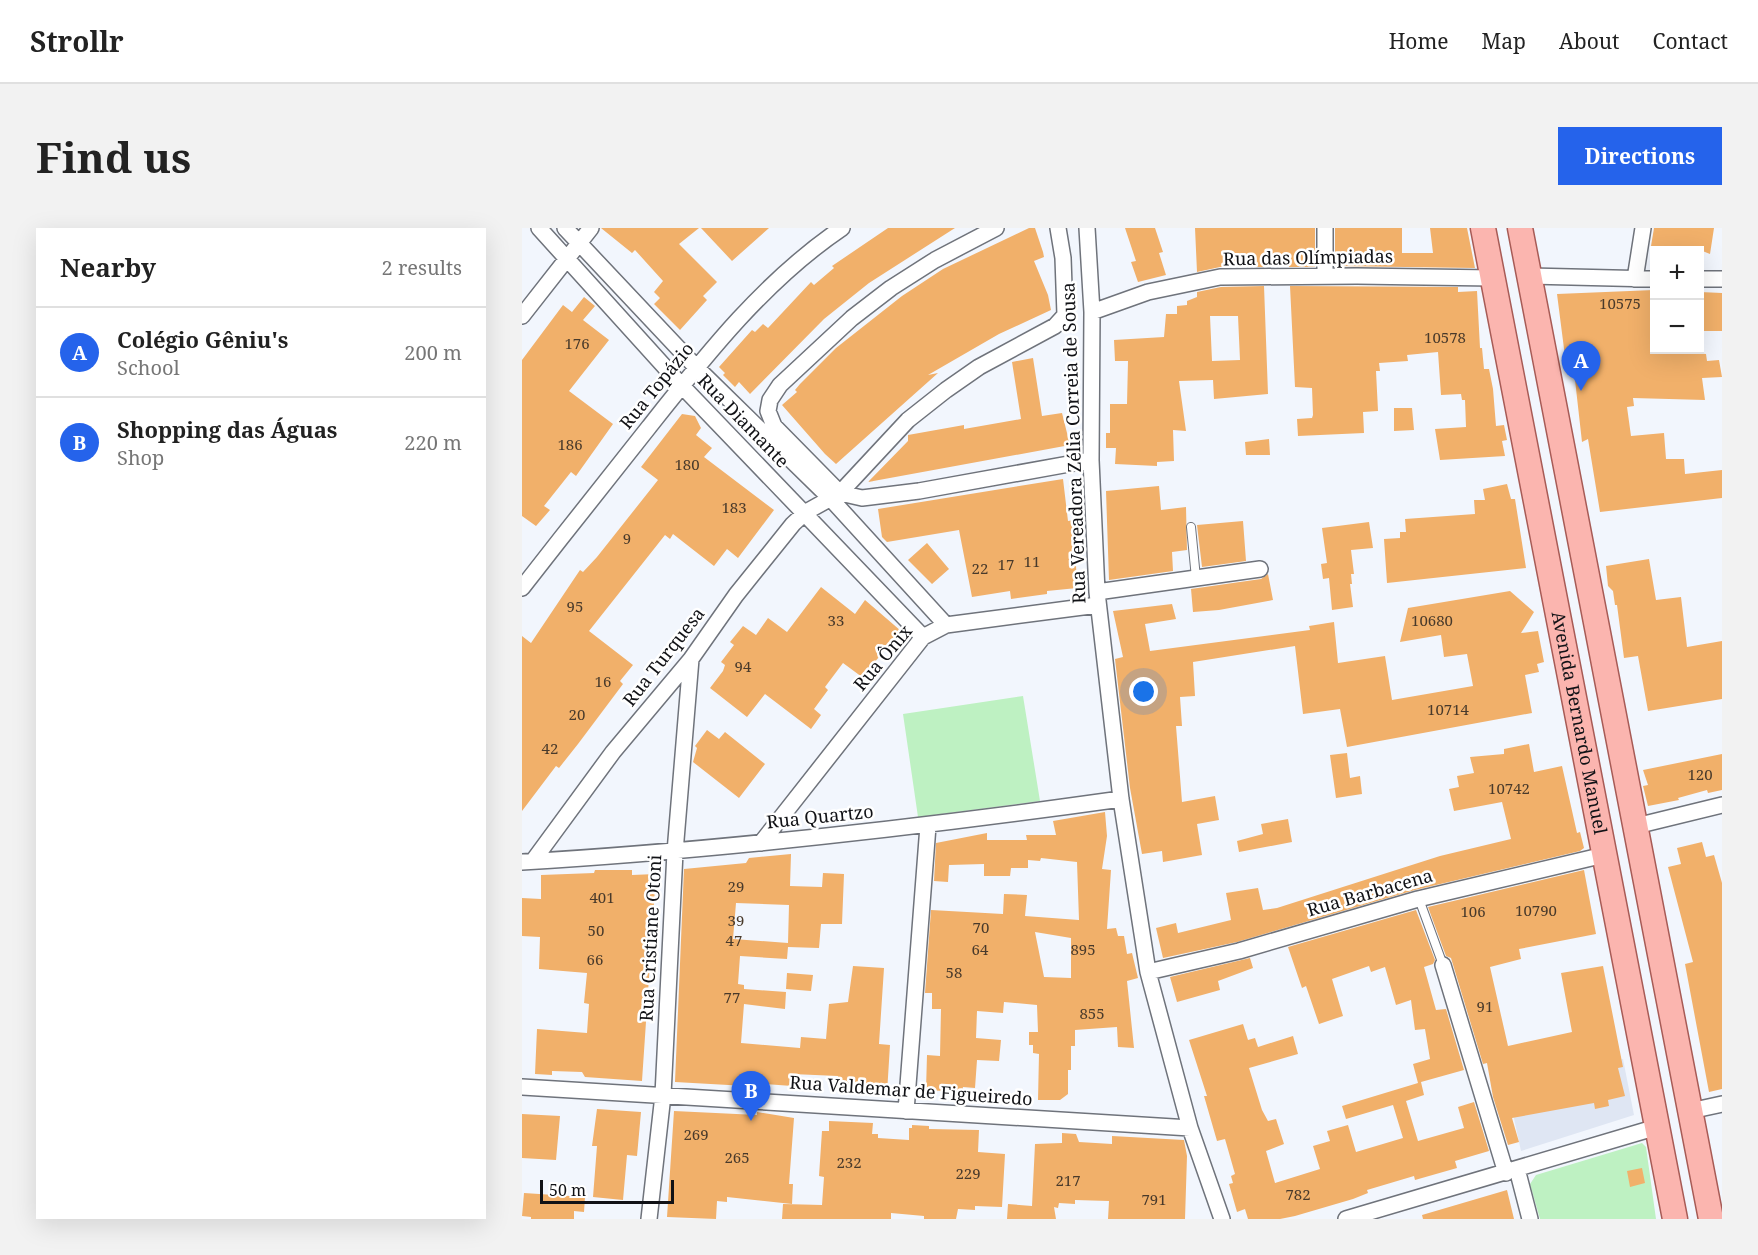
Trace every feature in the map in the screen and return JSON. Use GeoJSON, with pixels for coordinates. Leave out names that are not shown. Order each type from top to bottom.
{"type":"FeatureCollection","features":[{"type":"Feature","properties":{"kind":"main road","name":"Avenida Bernardo Manuel"},"geometry":{"type":"LineString","coordinates":[[1483,228],[1675,1219]]}},
{"type":"Feature","properties":{"kind":"main road","name":"Avenida Bernardo Manuel"},"geometry":{"type":"LineString","coordinates":[[1520,228],[1712,1219]]}},
{"type":"Feature","properties":{"kind":"main road"},"geometry":{"type":"LineString","coordinates":[[1528,460],[1565,458]]}},
{"type":"Feature","properties":{"kind":"main road"},"geometry":{"type":"LineString","coordinates":[[1535,499],[1572,494]]}},
{"type":"Feature","properties":{"kind":"street","name":"Rua Diamante"},"geometry":{"type":"LineString","coordinates":[[539,228],[682,386],[806,512],[923,637]]}},
{"type":"Feature","properties":{"kind":"street","name":"Rua Diamante"},"geometry":{"type":"LineString","coordinates":[[565,228],[695,366],[835,496],[946,626]]}},
{"type":"Feature","properties":{"kind":"street"},"geometry":{"type":"LineString","coordinates":[[522,316],[591,228]]}},
{"type":"Feature","properties":{"kind":"street","name":"Rua Topázio"},"geometry":{"type":"LineString","coordinates":[[522,588],[682,386],[695,366],[755,303],[800,261],[842,228]]}},
{"type":"Feature","properties":{"kind":"street"},"geometry":{"type":"LineString","coordinates":[[996,228],[935,260],[891,288],[852,318],[780,385],[770,399],[768,411],[774,426],[835,496],[862,498],[919,491],[1091,460]]}},
{"type":"Feature","properties":{"kind":"street","name":"Rua Turquesa"},"geometry":{"type":"LineString","coordinates":[[527,861],[691,658],[736,595],[806,512],[835,496],[908,420],[979,367],[1054,326],[1065,315],[1063,258],[1058,228]]}},
{"type":"Feature","properties":{"kind":"street","name":"Rua Vereadora Zélia Correia de Sousa"},"geometry":{"type":"LineString","coordinates":[[1087,228],[1092,312],[1091,460],[1097,598],[1121,799],[1148,972],[1190,1128],[1222,1219]]}},
{"type":"Feature","properties":{"kind":"street"},"geometry":{"type":"LineString","coordinates":[[1325,228],[1325,276]]}},
{"type":"Feature","properties":{"kind":"street"},"geometry":{"type":"LineString","coordinates":[[1635,279],[1642,228]]}},
{"type":"Feature","properties":{"kind":"street","name":"Rua das Olímpiadas"},"geometry":{"type":"LineString","coordinates":[[1092,312],[1148,292],[1220,278],[1325,276],[1493,278]]}},
{"type":"Feature","properties":{"kind":"street"},"geometry":{"type":"LineString","coordinates":[[1530,276],[1650,279]]}},
{"type":"Feature","properties":{"kind":"street"},"geometry":{"type":"LineString","coordinates":[[1704,279],[1722,279]]}},
{"type":"Feature","properties":{"kind":"street","name":"Rua Ônix"},"geometry":{"type":"LineString","coordinates":[[761,843],[923,637],[946,626],[1196,578],[1260,569]]}},
{"type":"Feature","properties":{"kind":"street","name":"Rua Cristiane Otoni"},"geometry":{"type":"LineString","coordinates":[[649,1219],[663,1095],[675,852],[691,658]]}},
{"type":"Feature","properties":{"kind":"street","name":"Rua Quartzo"},"geometry":{"type":"LineString","coordinates":[[527,861],[675,852],[928,826],[1121,799]]}},
{"type":"Feature","properties":{"kind":"street"},"geometry":{"type":"LineString","coordinates":[[1636,826],[1722,805]]}},
{"type":"Feature","properties":{"kind":"street"},"geometry":{"type":"LineString","coordinates":[[906,1111],[928,826]]}},
{"type":"Feature","properties":{"kind":"street","name":"Rua Barbacena"},"geometry":{"type":"LineString","coordinates":[[1148,972],[1239,951],[1419,898],[1604,855]]}},
{"type":"Feature","properties":{"kind":"street"},"geometry":{"type":"LineString","coordinates":[[1443,965],[1530,1219]]}},
{"type":"Feature","properties":{"kind":"street","name":"Rua Valdemar de Figueiredo"},"geometry":{"type":"LineString","coordinates":[[522,1087],[1190,1128]]}},
{"type":"Feature","properties":{"kind":"street"},"geometry":{"type":"LineString","coordinates":[[1690,1111],[1722,1104]]}},
{"type":"Feature","properties":{"kind":"street"},"geometry":{"type":"LineString","coordinates":[[1346,1219],[1657,1127]]}},
{"type":"Feature","properties":{"kind":"lane"},"geometry":{"type":"LineString","coordinates":[[1191,527],[1196,578]]}},
{"type":"Feature","properties":{"kind":"lane"},"geometry":{"type":"LineString","coordinates":[[1419,898],[1443,965]]}},
{"type":"Feature","properties":{"kind":"shaded area"},"geometry":{"type":"Polygon","coordinates":[[[1623,1059],[1634,1115],[1521,1151],[1504,1072],[1578,1071],[1623,1059]]]}},
{"type":"Feature","properties":{"kind":"green space"},"geometry":{"type":"Polygon","coordinates":[[[1023,696],[1040,801],[918,817],[903,714],[1023,696]]]}},
{"type":"Feature","properties":{"kind":"green space"},"geometry":{"type":"Polygon","coordinates":[[[1642,1143],[1646,1147],[1656,1219],[1540,1219],[1530,1184],[1536,1175],[1642,1143]]]}},
{"type":"Feature","properties":{"kind":"building"},"geometry":{"type":"Polygon","coordinates":[[[601,228],[699,228],[679,244],[717,282],[703,296],[707,300],[680,330],[654,304],[660,298],[654,292],[663,281],[635,250],[632,253],[601,228]]]}},
{"type":"Feature","properties":{"kind":"building"},"geometry":{"type":"Polygon","coordinates":[[[701,228],[769,228],[732,261],[701,228]]]}},
{"type":"Feature","properties":{"kind":"building"},"geometry":{"type":"Polygon","coordinates":[[[888,228],[955,228],[869,283],[824,319],[750,394],[739,382],[735,387],[723,375],[725,373],[719,367],[752,330],[755,332],[763,324],[768,328],[811,282],[814,285],[834,268],[832,266],[888,228]]]}},
{"type":"Feature","properties":{"kind":"building"},"geometry":{"type":"Polygon","coordinates":[[[1029,228],[1035,228],[1043,252],[1044,257],[1034,261],[1048,295],[1051,310],[999,334],[928,375],[938,373],[836,464],[782,405],[797,392],[795,390],[800,384],[836,348],[902,296],[943,269],[1029,228]]]}},
{"type":"Feature","properties":{"kind":"building"},"geometry":{"type":"Polygon","coordinates":[[[1125,228],[1155,228],[1163,252],[1159,253],[1166,275],[1138,282],[1131,262],[1136,261],[1125,228]]]}},
{"type":"Feature","properties":{"kind":"building"},"geometry":{"type":"Polygon","coordinates":[[[1195,228],[1315,228],[1315,267],[1289,267],[1288,261],[1263,262],[1263,267],[1220,267],[1197,272],[1195,228]]]}},
{"type":"Feature","properties":{"kind":"building"},"geometry":{"type":"Polygon","coordinates":[[[1335,228],[1402,228],[1402,253],[1433,253],[1430,228],[1467,228],[1475,268],[1335,266],[1335,228]]]}},
{"type":"Feature","properties":{"kind":"building"},"geometry":{"type":"Polygon","coordinates":[[[1654,228],[1714,228],[1710,254],[1704,252],[1704,246],[1651,246],[1654,228]]]}},
{"type":"Feature","properties":{"kind":"building"},"geometry":{"type":"Polygon","coordinates":[[[1264,286],[1268,394],[1214,399],[1213,380],[1179,381],[1186,431],[1173,430],[1174,461],[1157,462],[1157,466],[1115,464],[1116,448],[1106,448],[1106,433],[1110,433],[1110,404],[1127,404],[1128,361],[1115,361],[1114,340],[1164,337],[1166,314],[1177,314],[1177,306],[1187,305],[1187,301],[1197,297],[1197,292],[1221,287],[1264,286]],[[1210,316],[1212,361],[1240,360],[1238,316],[1210,316]]]}},
{"type":"Feature","properties":{"kind":"building"},"geometry":{"type":"Polygon","coordinates":[[[1290,286],[1458,287],[1458,292],[1477,291],[1480,348],[1482,348],[1484,369],[1489,369],[1496,426],[1504,425],[1507,440],[1502,441],[1505,456],[1440,460],[1435,429],[1466,427],[1465,400],[1462,400],[1461,394],[1441,395],[1438,352],[1407,355],[1408,361],[1379,363],[1380,371],[1376,371],[1378,411],[1363,412],[1364,433],[1298,436],[1297,419],[1312,418],[1313,415],[1312,388],[1295,387],[1290,286]]]}},
{"type":"Feature","properties":{"kind":"building"},"geometry":{"type":"Polygon","coordinates":[[[1650,290],[1650,354],[1706,354],[1707,361],[1719,360],[1722,377],[1702,378],[1705,400],[1633,398],[1634,406],[1627,407],[1631,436],[1664,433],[1666,459],[1684,459],[1685,474],[1722,470],[1722,498],[1600,512],[1588,439],[1582,442],[1574,371],[1567,372],[1557,294],[1650,290]]]}},
{"type":"Feature","properties":{"kind":"building"},"geometry":{"type":"Polygon","coordinates":[[[1704,292],[1722,293],[1722,331],[1704,331],[1704,292]]]}},
{"type":"Feature","properties":{"kind":"building"},"geometry":{"type":"Polygon","coordinates":[[[584,297],[595,306],[583,320],[609,340],[569,391],[613,424],[576,476],[571,472],[544,506],[550,510],[536,526],[522,516],[522,360],[563,305],[572,312],[584,297]]]}},
{"type":"Feature","properties":{"kind":"building"},"geometry":{"type":"Polygon","coordinates":[[[1033,358],[1042,416],[1062,413],[1070,445],[868,482],[908,441],[908,435],[964,425],[964,429],[1021,419],[1012,362],[1033,358]]]}},
{"type":"Feature","properties":{"kind":"building"},"geometry":{"type":"Polygon","coordinates":[[[1394,408],[1412,408],[1414,430],[1394,431],[1394,408]]]}},
{"type":"Feature","properties":{"kind":"building"},"geometry":{"type":"Polygon","coordinates":[[[682,414],[695,416],[701,428],[696,435],[712,448],[704,457],[774,510],[738,558],[727,549],[714,566],[673,534],[670,539],[665,535],[589,631],[633,665],[620,681],[623,684],[578,744],[559,768],[556,766],[522,811],[522,636],[531,643],[580,570],[583,572],[597,557],[658,480],[641,467],[682,414]]]}},
{"type":"Feature","properties":{"kind":"building"},"geometry":{"type":"Polygon","coordinates":[[[1269,439],[1270,455],[1246,455],[1245,442],[1269,439]]]}},
{"type":"Feature","properties":{"kind":"building"},"geometry":{"type":"Polygon","coordinates":[[[1063,479],[1068,521],[1074,520],[1077,588],[1047,591],[1047,594],[1011,599],[1010,591],[972,597],[959,530],[887,542],[882,537],[878,509],[1063,479]]]}},
{"type":"Feature","properties":{"kind":"building"},"geometry":{"type":"Polygon","coordinates":[[[1507,484],[1511,499],[1515,499],[1526,568],[1387,583],[1384,539],[1400,538],[1400,532],[1406,532],[1405,519],[1475,514],[1474,500],[1485,500],[1483,489],[1507,484]]]}},
{"type":"Feature","properties":{"kind":"building"},"geometry":{"type":"Polygon","coordinates":[[[1159,486],[1161,510],[1186,507],[1187,550],[1172,552],[1173,571],[1109,580],[1106,491],[1159,486]]]}},
{"type":"Feature","properties":{"kind":"building"},"geometry":{"type":"Polygon","coordinates":[[[1243,521],[1246,561],[1202,567],[1197,525],[1243,521]]]}},
{"type":"Feature","properties":{"kind":"building"},"geometry":{"type":"Polygon","coordinates":[[[1369,522],[1373,548],[1351,550],[1354,574],[1351,574],[1352,584],[1350,584],[1353,607],[1332,610],[1329,578],[1323,579],[1321,564],[1327,563],[1322,528],[1369,522]]]}},
{"type":"Feature","properties":{"kind":"building"},"geometry":{"type":"Polygon","coordinates":[[[927,543],[949,569],[932,584],[908,560],[927,543]]]}},
{"type":"Feature","properties":{"kind":"building"},"geometry":{"type":"Polygon","coordinates":[[[1649,559],[1656,600],[1681,597],[1687,647],[1722,641],[1722,699],[1648,711],[1638,656],[1624,658],[1617,605],[1615,605],[1613,591],[1608,586],[1606,566],[1649,559]]]}},
{"type":"Feature","properties":{"kind":"building"},"geometry":{"type":"Polygon","coordinates":[[[1268,574],[1273,600],[1219,610],[1193,612],[1191,589],[1261,579],[1268,574]]]}},
{"type":"Feature","properties":{"kind":"building"},"geometry":{"type":"Polygon","coordinates":[[[821,587],[855,614],[865,600],[901,631],[862,677],[843,663],[825,687],[828,690],[814,709],[821,715],[811,729],[765,694],[747,717],[710,688],[723,671],[725,665],[721,662],[734,645],[730,642],[743,626],[756,635],[768,618],[787,632],[821,587]]]}},
{"type":"Feature","properties":{"kind":"building"},"geometry":{"type":"Polygon","coordinates":[[[1510,591],[1534,612],[1521,633],[1538,631],[1544,662],[1537,664],[1539,672],[1525,675],[1532,713],[1347,747],[1340,709],[1303,714],[1295,646],[1193,662],[1195,696],[1180,697],[1182,726],[1176,726],[1182,802],[1215,796],[1219,820],[1197,824],[1202,855],[1163,862],[1162,851],[1142,854],[1130,788],[1115,659],[1123,657],[1113,611],[1172,604],[1176,619],[1145,624],[1150,651],[1310,630],[1309,626],[1334,622],[1338,663],[1385,656],[1392,700],[1473,686],[1467,654],[1444,657],[1441,635],[1400,642],[1408,608],[1510,591]]]}},
{"type":"Feature","properties":{"kind":"building"},"geometry":{"type":"Polygon","coordinates":[[[707,730],[719,739],[725,732],[765,764],[739,798],[693,762],[697,748],[695,746],[707,730]]]}},
{"type":"Feature","properties":{"kind":"building"},"geometry":{"type":"Polygon","coordinates":[[[1529,744],[1534,772],[1562,766],[1577,833],[1580,832],[1584,848],[1580,851],[1415,890],[1237,942],[1163,958],[1156,928],[1176,923],[1178,933],[1231,920],[1226,893],[1258,888],[1263,910],[1277,908],[1440,856],[1511,839],[1502,802],[1454,811],[1449,789],[1459,787],[1457,776],[1474,773],[1470,757],[1504,754],[1504,749],[1529,744]]]}},
{"type":"Feature","properties":{"kind":"building"},"geometry":{"type":"Polygon","coordinates":[[[1347,753],[1350,778],[1360,776],[1362,794],[1336,798],[1330,755],[1347,753]]]}},
{"type":"Feature","properties":{"kind":"building"},"geometry":{"type":"Polygon","coordinates":[[[1722,754],[1722,790],[1708,793],[1707,790],[1678,798],[1679,800],[1648,806],[1643,786],[1648,785],[1643,770],[1722,754]]]}},
{"type":"Feature","properties":{"kind":"building"},"geometry":{"type":"Polygon","coordinates":[[[1105,812],[1107,836],[1102,869],[1111,870],[1107,929],[1116,928],[1118,936],[1124,936],[1127,954],[1132,953],[1138,978],[1127,981],[1134,1048],[1118,1047],[1117,1027],[1075,1030],[1075,1046],[1071,1046],[1071,1070],[1068,1070],[1068,1094],[1060,1100],[1038,1100],[1039,1054],[1033,1053],[1033,1045],[1029,1045],[1029,1032],[1038,1032],[1037,1005],[1004,1002],[1003,1013],[977,1011],[976,1038],[1001,1040],[999,1061],[977,1060],[975,1088],[963,1087],[962,1092],[926,1090],[927,1055],[940,1056],[941,1009],[932,1009],[932,993],[925,993],[931,910],[1003,914],[1004,894],[1027,895],[1025,916],[1079,920],[1077,862],[1041,858],[1040,861],[1028,860],[1028,868],[1011,868],[1010,876],[984,876],[984,864],[949,865],[948,882],[934,881],[936,843],[987,833],[987,840],[1027,840],[1026,835],[1056,835],[1053,821],[1105,812]],[[1035,932],[1044,977],[1071,978],[1071,938],[1035,932]]]}},
{"type":"Feature","properties":{"kind":"building"},"geometry":{"type":"Polygon","coordinates":[[[1288,819],[1292,842],[1239,852],[1237,841],[1263,834],[1261,824],[1288,819]]]}},
{"type":"Feature","properties":{"kind":"building"},"geometry":{"type":"Polygon","coordinates":[[[1702,842],[1706,857],[1714,855],[1722,883],[1722,1089],[1709,1092],[1685,964],[1693,962],[1668,867],[1681,864],[1677,848],[1702,842]]]}},
{"type":"Feature","properties":{"kind":"building"},"geometry":{"type":"Polygon","coordinates":[[[791,854],[790,886],[822,887],[823,873],[844,874],[842,924],[821,924],[819,948],[788,947],[787,959],[740,956],[738,984],[744,985],[744,989],[786,992],[785,1009],[744,1004],[741,1043],[800,1048],[801,1037],[826,1039],[829,1004],[848,1002],[853,966],[884,968],[879,1044],[890,1045],[887,1093],[837,1088],[838,1076],[792,1074],[792,1086],[765,1084],[765,1087],[675,1082],[684,869],[746,863],[749,858],[791,854]],[[736,903],[733,939],[788,943],[789,905],[736,903]]]}},
{"type":"Feature","properties":{"kind":"building"},"geometry":{"type":"Polygon","coordinates":[[[595,870],[632,870],[632,875],[656,874],[642,1081],[585,1077],[582,1072],[552,1071],[552,1075],[535,1074],[537,1029],[587,1033],[589,1004],[584,1003],[587,973],[539,969],[540,937],[522,936],[522,898],[541,899],[541,875],[594,873],[595,870]]]}},
{"type":"Feature","properties":{"kind":"building"},"geometry":{"type":"Polygon","coordinates":[[[1584,870],[1596,934],[1519,949],[1521,959],[1490,967],[1508,1046],[1572,1032],[1561,973],[1603,966],[1623,1067],[1618,1068],[1625,1096],[1608,1100],[1609,1106],[1595,1109],[1594,1103],[1512,1118],[1519,1142],[1508,1145],[1493,1097],[1487,1063],[1483,1064],[1451,958],[1446,956],[1428,907],[1584,870]]]}},
{"type":"Feature","properties":{"kind":"building"},"geometry":{"type":"Polygon","coordinates":[[[1416,910],[1435,960],[1433,964],[1424,967],[1436,1010],[1446,1009],[1464,1070],[1421,1082],[1424,1095],[1406,1101],[1418,1141],[1464,1128],[1458,1107],[1474,1102],[1489,1151],[1455,1161],[1457,1168],[1415,1180],[1414,1176],[1367,1190],[1368,1193],[1353,1199],[1295,1216],[1280,1219],[1248,1219],[1245,1209],[1237,1212],[1229,1184],[1233,1183],[1231,1176],[1235,1174],[1225,1139],[1217,1141],[1204,1096],[1207,1096],[1189,1040],[1243,1024],[1248,1040],[1255,1038],[1258,1047],[1293,1036],[1298,1054],[1249,1068],[1262,1110],[1268,1121],[1276,1119],[1284,1144],[1266,1151],[1275,1183],[1320,1169],[1313,1146],[1330,1141],[1327,1131],[1348,1125],[1356,1152],[1403,1138],[1393,1105],[1346,1119],[1342,1106],[1418,1083],[1413,1064],[1430,1059],[1425,1029],[1415,1030],[1411,1000],[1396,1005],[1385,967],[1371,972],[1369,966],[1332,979],[1343,1016],[1319,1024],[1306,986],[1302,988],[1288,947],[1416,910]]]}},
{"type":"Feature","properties":{"kind":"building"},"geometry":{"type":"Polygon","coordinates":[[[1250,958],[1253,968],[1218,981],[1220,990],[1177,1002],[1170,977],[1250,958]]]}},
{"type":"Feature","properties":{"kind":"building"},"geometry":{"type":"Polygon","coordinates":[[[787,973],[813,975],[811,991],[786,989],[787,973]]]}},
{"type":"Feature","properties":{"kind":"building"},"geometry":{"type":"Polygon","coordinates":[[[597,1109],[641,1112],[637,1156],[627,1155],[623,1200],[593,1197],[597,1146],[592,1146],[597,1109]]]}},
{"type":"Feature","properties":{"kind":"building"},"geometry":{"type":"Polygon","coordinates":[[[674,1111],[757,1115],[757,1112],[794,1118],[789,1184],[793,1184],[792,1204],[727,1197],[727,1202],[717,1201],[716,1219],[667,1217],[674,1111]]]}},
{"type":"Feature","properties":{"kind":"building"},"geometry":{"type":"Polygon","coordinates":[[[522,1114],[560,1116],[556,1160],[522,1158],[522,1114]]]}},
{"type":"Feature","properties":{"kind":"building"},"geometry":{"type":"Polygon","coordinates":[[[829,1121],[873,1123],[872,1134],[878,1134],[878,1138],[909,1140],[909,1128],[912,1128],[912,1125],[929,1126],[929,1129],[979,1130],[978,1152],[1005,1154],[1002,1207],[975,1206],[975,1210],[958,1209],[956,1219],[924,1219],[924,1216],[891,1213],[891,1219],[782,1219],[783,1204],[822,1205],[824,1177],[819,1176],[822,1131],[829,1131],[829,1121]]]}},
{"type":"Feature","properties":{"kind":"building"},"geometry":{"type":"Polygon","coordinates":[[[1062,1133],[1076,1134],[1079,1142],[1112,1144],[1112,1136],[1184,1140],[1187,1156],[1185,1219],[1108,1219],[1109,1201],[1075,1200],[1075,1204],[1059,1203],[1058,1208],[1054,1207],[1056,1219],[1007,1219],[1008,1204],[1032,1206],[1035,1144],[1062,1143],[1062,1133]]]}},
{"type":"Feature","properties":{"kind":"building"},"geometry":{"type":"Polygon","coordinates":[[[1642,1168],[1645,1183],[1630,1187],[1627,1171],[1642,1168]]]}},
{"type":"Feature","properties":{"kind":"building"},"geometry":{"type":"Polygon","coordinates":[[[1507,1190],[1514,1219],[1423,1219],[1422,1215],[1507,1190]]]}},
{"type":"Feature","properties":{"kind":"building"},"geometry":{"type":"Polygon","coordinates":[[[524,1193],[585,1197],[584,1212],[574,1211],[574,1219],[531,1219],[531,1217],[522,1216],[524,1193]]]}},
{"type":"Feature","properties":{"kind":"place","name":"Colégio Gêniu's"},"geometry":{"type":"Point","coordinates":[1581,391]}},
{"type":"Feature","properties":{"kind":"place","name":"Shopping das Águas"},"geometry":{"type":"Point","coordinates":[751,1121]}}]}
